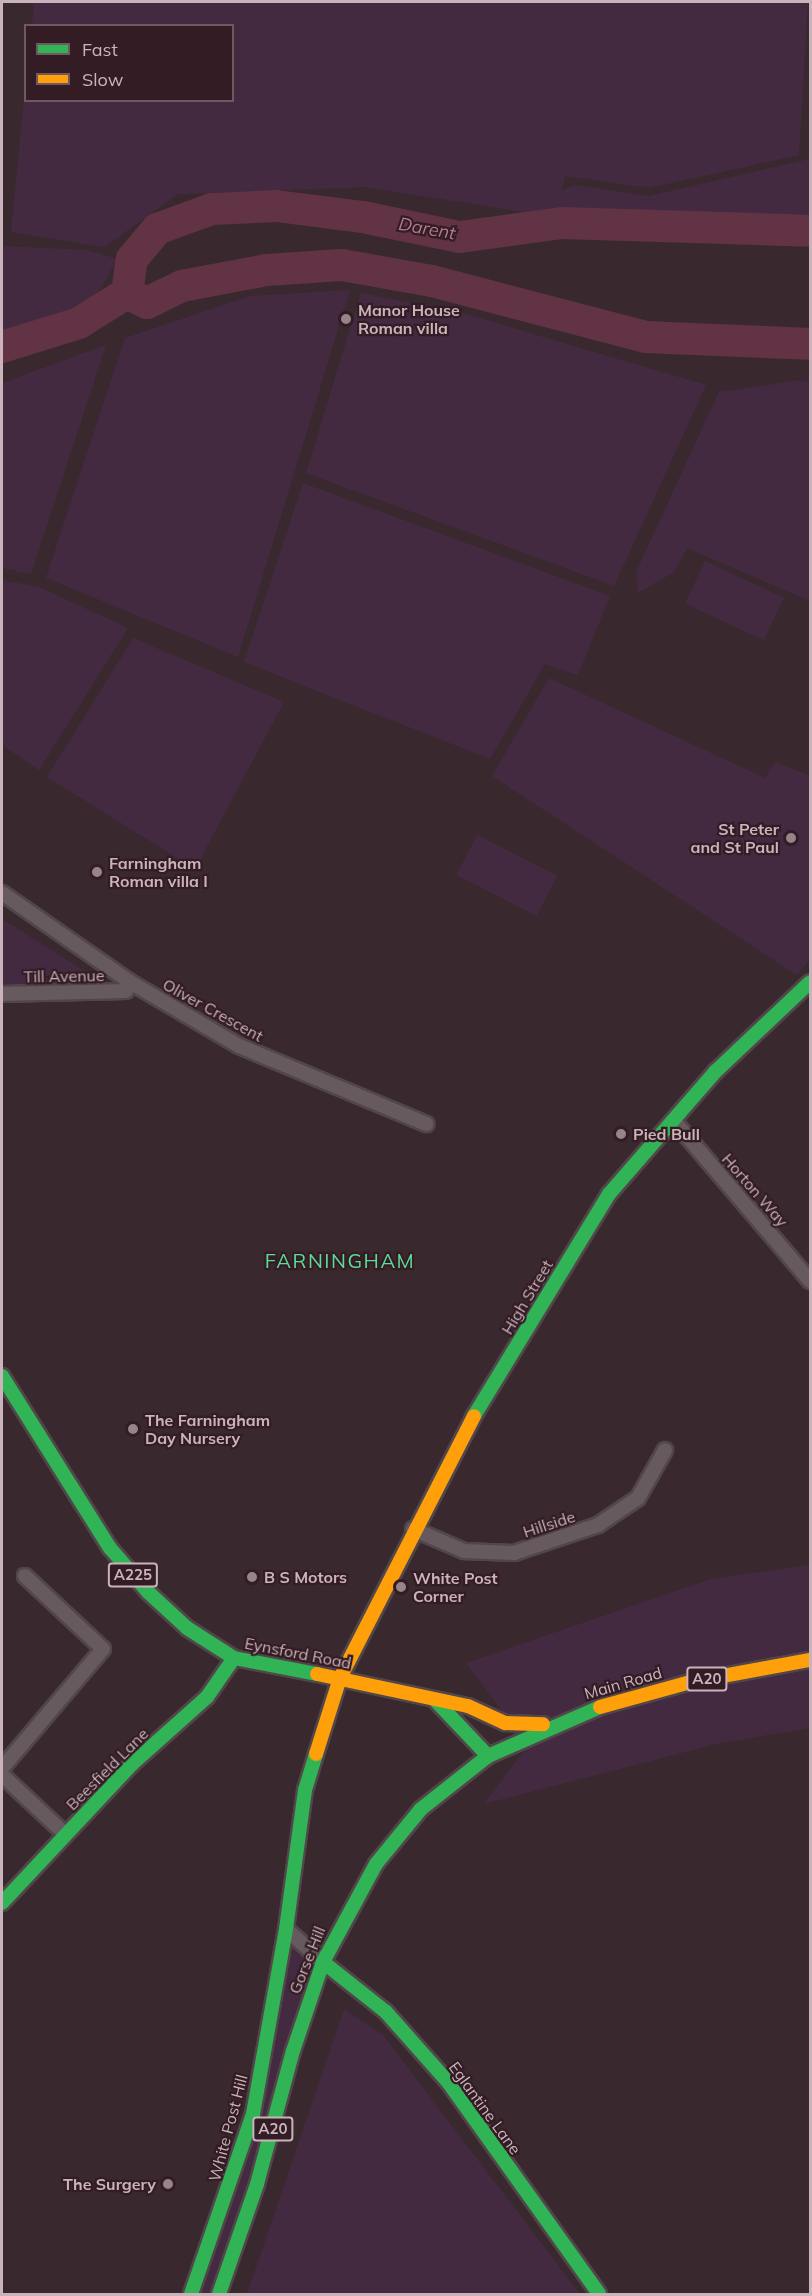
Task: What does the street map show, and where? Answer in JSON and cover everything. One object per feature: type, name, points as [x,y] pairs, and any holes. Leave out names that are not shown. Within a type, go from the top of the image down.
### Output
[{"type":"street","name":"Oliver Crescent","points":[[2,893],[130,982],[239,1046],[426,1124]]},
{"type":"street","name":"High Street","points":[[340,1678],[413,1529],[466,1430],[598,1211],[621,1178],[716,1071],[810,982]]},
{"type":"street","name":"Till Avenue","points":[[2,994],[126,991]]},
{"type":"street","name":"Horton Way","points":[[674,1121],[810,1281]]},
{"type":"street","name":"Eynsford Road","points":[[2,1376],[29,1413],[110,1548],[148,1592],[188,1628],[234,1658],[468,1706],[505,1723],[552,1724]]},
{"type":"street","name":"Hillside","points":[[413,1529],[464,1551],[514,1553],[598,1525],[638,1498],[665,1450]]},
{"type":"street","points":[[2,1768],[103,1649],[25,1576]]},
{"type":"street","name":"Beesfield Lane","points":[[2,1904],[132,1764],[207,1697],[234,1658]]},
{"type":"street","name":"Main Road","points":[[552,1724],[647,1692],[810,1660]]},
{"type":"street","name":"White Post Hill","points":[[191,2295],[253,2114],[286,1929],[305,1790],[340,1678]]},
{"type":"street","points":[[436,1701],[488,1756]]},
{"type":"street","name":"Gorse Hill","points":[[219,2295],[257,2184],[299,2031],[323,1962],[354,1898],[395,1838],[444,1788],[488,1756],[552,1724]]},
{"type":"street","points":[[2,1775],[65,1834]]},
{"type":"street","points":[[286,1929],[323,1962]]},
{"type":"street","name":"Eglantine Lane","points":[[323,1962],[386,2012],[447,2082],[599,2295]]},
{"type":"shaded area","points":[[34,2],[808,2],[799,155],[649,188],[565,176],[561,191],[574,185],[649,196],[810,159],[810,214],[654,218],[557,207],[554,217],[366,187],[178,194],[105,247],[11,232],[24,100],[24,102],[234,102],[234,24],[32,24]]},
{"type":"shaded area","points":[[2,246],[87,250],[118,259],[93,301],[2,334]]},
{"type":"shaded area","points":[[350,290],[238,657],[46,578],[125,338],[250,296]]},
{"type":"shaded area","points":[[361,293],[466,314],[706,385],[614,586],[306,473]]},
{"type":"shaded area","points":[[106,345],[31,574],[2,568],[2,383]]},
{"type":"shaded area","points":[[800,380],[810,382],[810,601],[687,548],[674,572],[638,593],[636,572],[719,392]]},
{"type":"shaded area","points":[[303,483],[610,596],[578,675],[545,664],[490,759],[244,662]]},
{"type":"shaded area","points":[[705,561],[784,598],[764,640],[685,604]]},
{"type":"shaded area","points":[[2,580],[39,587],[128,628],[39,770],[2,745]]},
{"type":"shaded area","points":[[133,638],[284,702],[195,869],[47,777]]},
{"type":"shaded area","points":[[549,678],[765,778],[775,762],[810,776],[810,959],[797,975],[492,776]]},
{"type":"shaded area","points":[[477,835],[557,876],[537,916],[457,875]]},
{"type":"shaded area","points":[[2,919],[113,989],[2,995]]},
{"type":"shaded area","points":[[810,1565],[810,1728],[720,1743],[484,1804],[528,1746],[466,1663],[711,1579]]},
{"type":"shaded area","points":[[286,1931],[323,1954],[213,2294],[195,2294],[235,2180]]},
{"type":"shaded area","points":[[344,2009],[383,2035],[580,2294],[247,2294]]},
{"type":"waterway","name":"Darent","points":[[2,347],[79,323],[127,293],[132,259],[157,229],[212,209],[276,206],[363,217],[460,237],[562,223],[810,231]]},
{"type":"waterway","name":"Darent","points":[[127,293],[147,303],[182,286],[267,270],[342,265],[432,281],[646,337],[810,344]]},
{"type":"traffic: fast","points":[[474,1416],[609,1194],[716,1071],[810,982]]},
{"type":"traffic: fast","points":[[2,1376],[110,1548],[148,1592],[187,1628],[234,1658],[317,1674]]},
{"type":"traffic: fast","points":[[2,1903],[132,1764],[207,1697],[234,1658]]},
{"type":"traffic: fast","points":[[436,1701],[488,1756]]},
{"type":"traffic: fast","points":[[219,2294],[257,2184],[293,2051],[323,1962],[376,1864],[421,1809],[488,1756],[600,1707]]},
{"type":"traffic: fast","points":[[191,2294],[253,2114],[286,1929],[305,1790],[316,1754]]},
{"type":"traffic: fast","points":[[323,1962],[386,2012],[448,2082],[599,2294]]},
{"type":"traffic: slow","points":[[316,1754],[340,1678],[474,1416]]},
{"type":"traffic: slow","points":[[600,1707],[690,1682],[810,1660]]},
{"type":"traffic: slow","points":[[317,1674],[468,1706],[505,1723],[543,1724]]},
{"type":"place","name":"Manor House Roman villa","points":[[346,319]]},
{"type":"place","name":"St Peter and St Paul","points":[[791,838]]},
{"type":"place","name":"Farningham Roman villa I","points":[[97,872]]},
{"type":"place","name":"Pied Bull","points":[[621,1134]]},
{"type":"place","name":"The Farningham Day Nursery","points":[[133,1429]]},
{"type":"place","name":"B S Motors","points":[[252,1577]]},
{"type":"place","name":"White Post Corner","points":[[401,1587]]},
{"type":"place","name":"The Surgery","points":[[168,2184]]},
{"type":"district","name":"FARNINGHAM","points":[[340,1260]]}]
